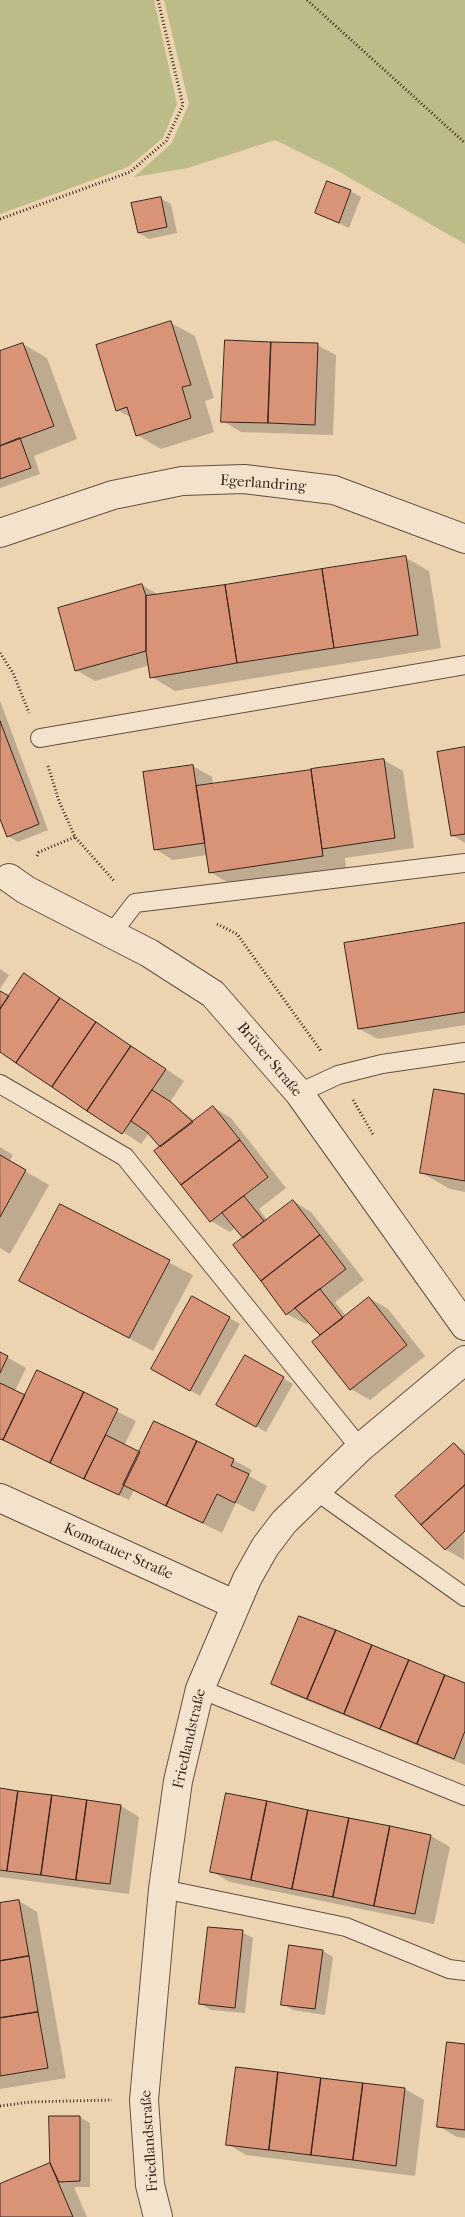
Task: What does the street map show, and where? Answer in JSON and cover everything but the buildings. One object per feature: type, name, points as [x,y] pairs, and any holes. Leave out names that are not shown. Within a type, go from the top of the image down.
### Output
[{"type":"street","name":"Egerlandring","points":[[0,533],[113,495],[182,481],[244,479],[334,490],[465,539]]},
{"type":"street","name":"Brüxer Straße","points":[[12,883],[149,953],[213,994],[299,1093],[465,1326]]},
{"type":"street","name":"Friedlandstraße","points":[[158,2217],[150,2185],[144,2100],[163,1889],[178,1780],[200,1689],[247,1579],[265,1547],[284,1522],[360,1448],[465,1360]]},
{"type":"street","name":"Komotauer Straße","points":[[0,1498],[236,1605]]},
{"type":"lane","points":[[40,738],[465,665]]},
{"type":"lane","points":[[112,933],[134,903],[465,864]]},
{"type":"lane","points":[[299,1093],[338,1074],[382,1064],[465,1052]]},
{"type":"lane","points":[[0,1084],[125,1157],[360,1448]]},
{"type":"lane","points":[[315,1490],[465,1597]]},
{"type":"lane","points":[[200,1689],[465,1796]]},
{"type":"lane","points":[[163,1889],[346,1927],[449,1969],[465,1971]]},
{"type":"path","points":[[0,219],[130,172],[166,140],[182,105],[158,0]]},
{"type":"path","points":[[307,0],[465,143]]},
{"type":"path","points":[[0,653],[13,673],[40,738],[59,801],[75,838],[134,903]]},
{"type":"path","points":[[12,883],[39,852],[75,838]]},
{"type":"path","points":[[0,2106],[30,2102],[144,2100]]},
{"type":"shaded area","points":[[0,0],[154,0],[177,104],[163,138],[128,167],[0,214]]},
{"type":"shaded area","points":[[164,0],[465,0],[465,244],[336,170],[275,140],[188,168],[134,177],[171,144],[189,104]]}]
